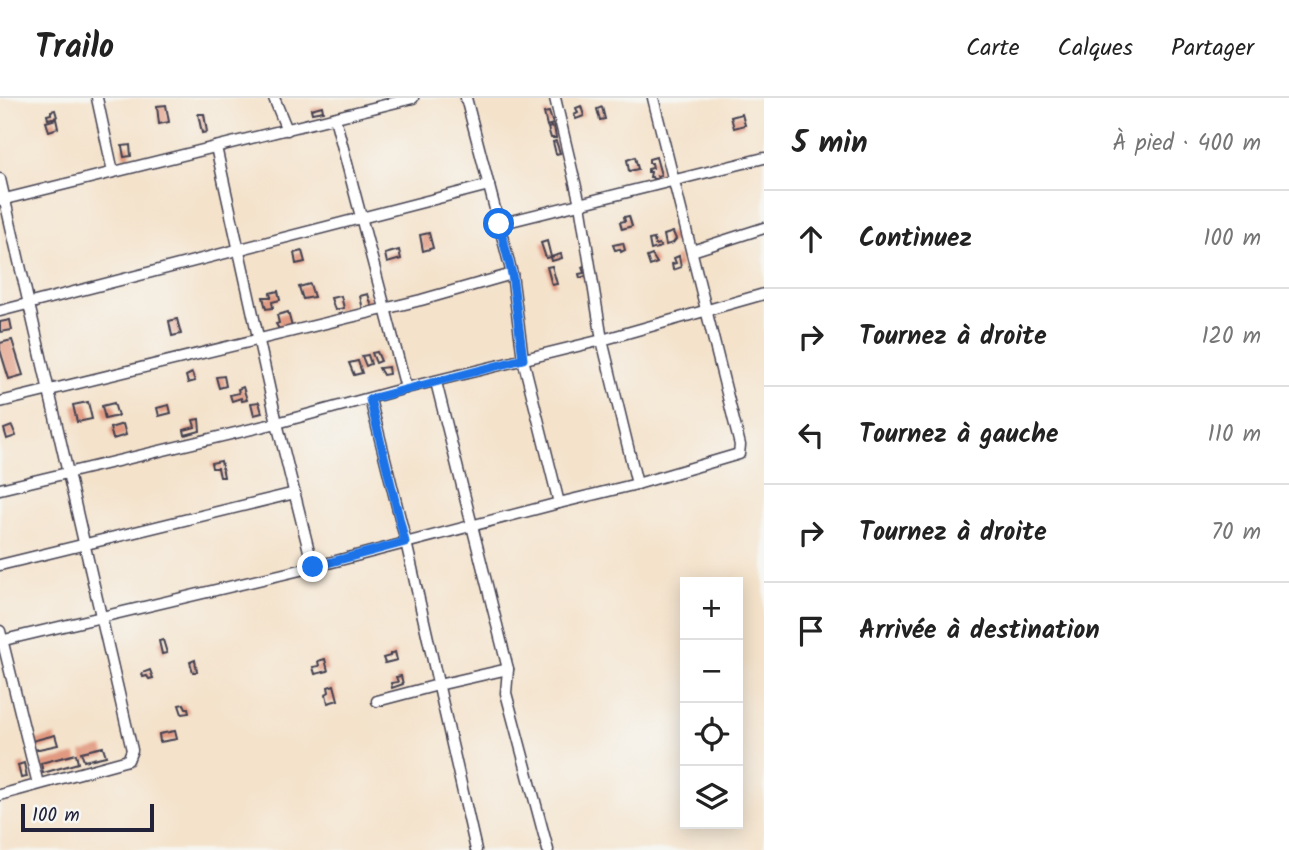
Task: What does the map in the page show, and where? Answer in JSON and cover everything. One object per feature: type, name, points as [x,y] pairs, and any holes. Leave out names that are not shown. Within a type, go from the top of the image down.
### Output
[{"type":"street","points":[[97,98],[113,172]]},
{"type":"street","points":[[274,98],[287,130]]},
{"type":"street","points":[[3,199],[335,118],[389,101],[413,98]]},
{"type":"street","points":[[466,98],[512,274],[523,359],[559,503]]},
{"type":"street","points":[[555,98],[580,204],[602,340],[637,484]]},
{"type":"street","points":[[38,785],[1,637],[100,617],[313,567],[637,484],[735,456],[740,450],[653,98]]},
{"type":"street","points":[[335,118],[406,388]]},
{"type":"street","points":[[216,147],[277,423],[313,567]]},
{"type":"street","points":[[499,224],[764,158]]},
{"type":"street","points":[[0,179],[132,750],[128,760],[0,795]]},
{"type":"street","points":[[0,311],[489,185]]},
{"type":"street","points":[[692,251],[764,228]]},
{"type":"street","points":[[0,402],[385,308],[512,274]]},
{"type":"street","points":[[0,489],[277,423],[708,312],[764,294]]},
{"type":"street","points":[[436,382],[508,670],[506,693],[548,850]]},
{"type":"street","points":[[370,399],[476,850]]},
{"type":"street","points":[[0,565],[295,493]]},
{"type":"street","points":[[377,701],[508,670]]},
{"type":"building","points":[[166,105],[169,122],[159,124],[157,106]]},
{"type":"building","points":[[322,106],[323,111],[312,113],[311,109]]},
{"type":"building","points":[[581,106],[584,116],[576,119],[576,108]]},
{"type":"building","points":[[602,107],[605,119],[600,120],[597,109]]},
{"type":"building","points":[[55,110],[57,117],[48,119],[47,115]]},
{"type":"building","points":[[549,112],[553,124],[547,126],[544,113]]},
{"type":"building","points":[[198,114],[204,114],[207,132],[202,133]]},
{"type":"building","points":[[742,114],[745,125],[734,128],[731,117]]},
{"type":"building","points":[[56,119],[58,128],[49,131],[46,122]]},
{"type":"building","points":[[554,126],[556,138],[551,138],[548,128]]},
{"type":"building","points":[[556,141],[560,153],[556,154],[553,142]]},
{"type":"building","points":[[130,145],[131,156],[124,157],[122,146]]},
{"type":"building","points":[[635,157],[638,169],[629,171],[627,160]]},
{"type":"building","points":[[656,157],[661,175],[657,176],[658,179],[653,179],[650,177],[651,172],[648,172],[648,169],[653,168],[649,159]]},
{"type":"building","points":[[629,216],[632,226],[622,229],[620,222]]},
{"type":"building","points":[[673,232],[676,239],[666,245],[664,235]]},
{"type":"building","points":[[429,233],[433,248],[423,251],[420,235]]},
{"type":"building","points":[[654,239],[655,245],[659,244],[661,247],[651,250],[649,240]]},
{"type":"building","points":[[547,241],[551,257],[546,258],[541,243]]},
{"type":"building","points":[[623,243],[625,250],[615,250],[613,245]]},
{"type":"building","points":[[399,250],[401,259],[387,263],[385,254]]},
{"type":"building","points":[[302,251],[305,262],[296,264],[294,253]]},
{"type":"building","points":[[561,254],[562,258],[552,261],[551,257]]},
{"type":"building","points":[[652,255],[657,263],[650,266],[647,257]]},
{"type":"building","points":[[679,256],[681,267],[673,270],[672,264],[676,263],[674,258]]},
{"type":"building","points":[[586,265],[589,275],[580,278],[579,274],[584,273],[582,267]]},
{"type":"building","points":[[552,266],[557,284],[552,285],[547,267]]},
{"type":"building","points":[[310,284],[314,297],[303,299],[299,287]]},
{"type":"building","points":[[278,291],[280,300],[272,302],[273,308],[266,309],[263,297],[271,297],[270,293]]},
{"type":"building","points":[[368,294],[372,307],[363,310],[360,296]]},
{"type":"building","points":[[341,296],[344,308],[335,310],[331,298]]},
{"type":"building","points":[[288,312],[292,327],[279,329],[276,324],[279,323],[277,315]]},
{"type":"building","points":[[177,319],[181,334],[172,336],[169,321]]},
{"type":"building","points":[[10,320],[12,330],[0,332],[0,322]]},
{"type":"building","points":[[12,340],[23,375],[9,379],[0,343]]},
{"type":"building","points":[[377,352],[381,361],[376,363],[372,353]]},
{"type":"building","points":[[368,355],[371,364],[366,366],[362,356]]},
{"type":"building","points":[[358,361],[362,373],[354,375],[349,363]]},
{"type":"building","points":[[388,367],[389,374],[383,375],[379,368]]},
{"type":"building","points":[[192,373],[195,381],[188,383],[186,376]]},
{"type":"building","points":[[224,376],[226,386],[219,388],[216,377]]},
{"type":"building","points":[[243,387],[247,400],[242,401],[241,398],[232,401],[230,395],[239,393],[238,389]]},
{"type":"building","points":[[88,402],[92,419],[77,422],[73,405]]},
{"type":"building","points":[[259,402],[262,413],[254,415],[251,403]]},
{"type":"building","points":[[114,403],[118,416],[105,419],[102,406]]},
{"type":"building","points":[[169,405],[171,413],[159,416],[157,408]]},
{"type":"building","points":[[199,419],[200,431],[185,435],[184,430],[195,427],[193,420]]},
{"type":"building","points":[[123,424],[126,435],[113,439],[110,428]]},
{"type":"building","points":[[12,426],[16,436],[7,439],[4,429]]},
{"type":"building","points":[[221,461],[224,477],[220,477],[218,468],[212,468],[211,463]]},
{"type":"building","points":[[163,640],[167,653],[162,654],[159,641]]},
{"type":"building","points":[[395,652],[397,660],[385,663],[383,658]]},
{"type":"building","points":[[325,659],[328,671],[315,674],[313,667],[319,666],[318,661]]},
{"type":"building","points":[[195,660],[197,672],[193,672],[190,662]]},
{"type":"building","points":[[150,670],[153,678],[143,677],[142,673]]},
{"type":"building","points":[[401,676],[403,684],[392,688],[391,683],[398,682],[396,677]]},
{"type":"building","points":[[334,685],[338,700],[328,703],[328,687]]},
{"type":"building","points":[[184,704],[189,713],[182,714],[179,705]]},
{"type":"building","points":[[175,731],[177,739],[160,742],[159,734]]},
{"type":"building","points":[[55,735],[58,745],[34,750],[32,741]]},
{"type":"building","points":[[103,747],[106,756],[84,761],[81,752]]},
{"type":"building","points":[[76,754],[78,763],[43,773],[41,763]]},
{"type":"building","points":[[24,763],[27,777],[21,778],[18,765]]},
{"type":"route","points":[[313,567],[405,542],[370,399],[523,359],[512,274],[499,224]]}]
